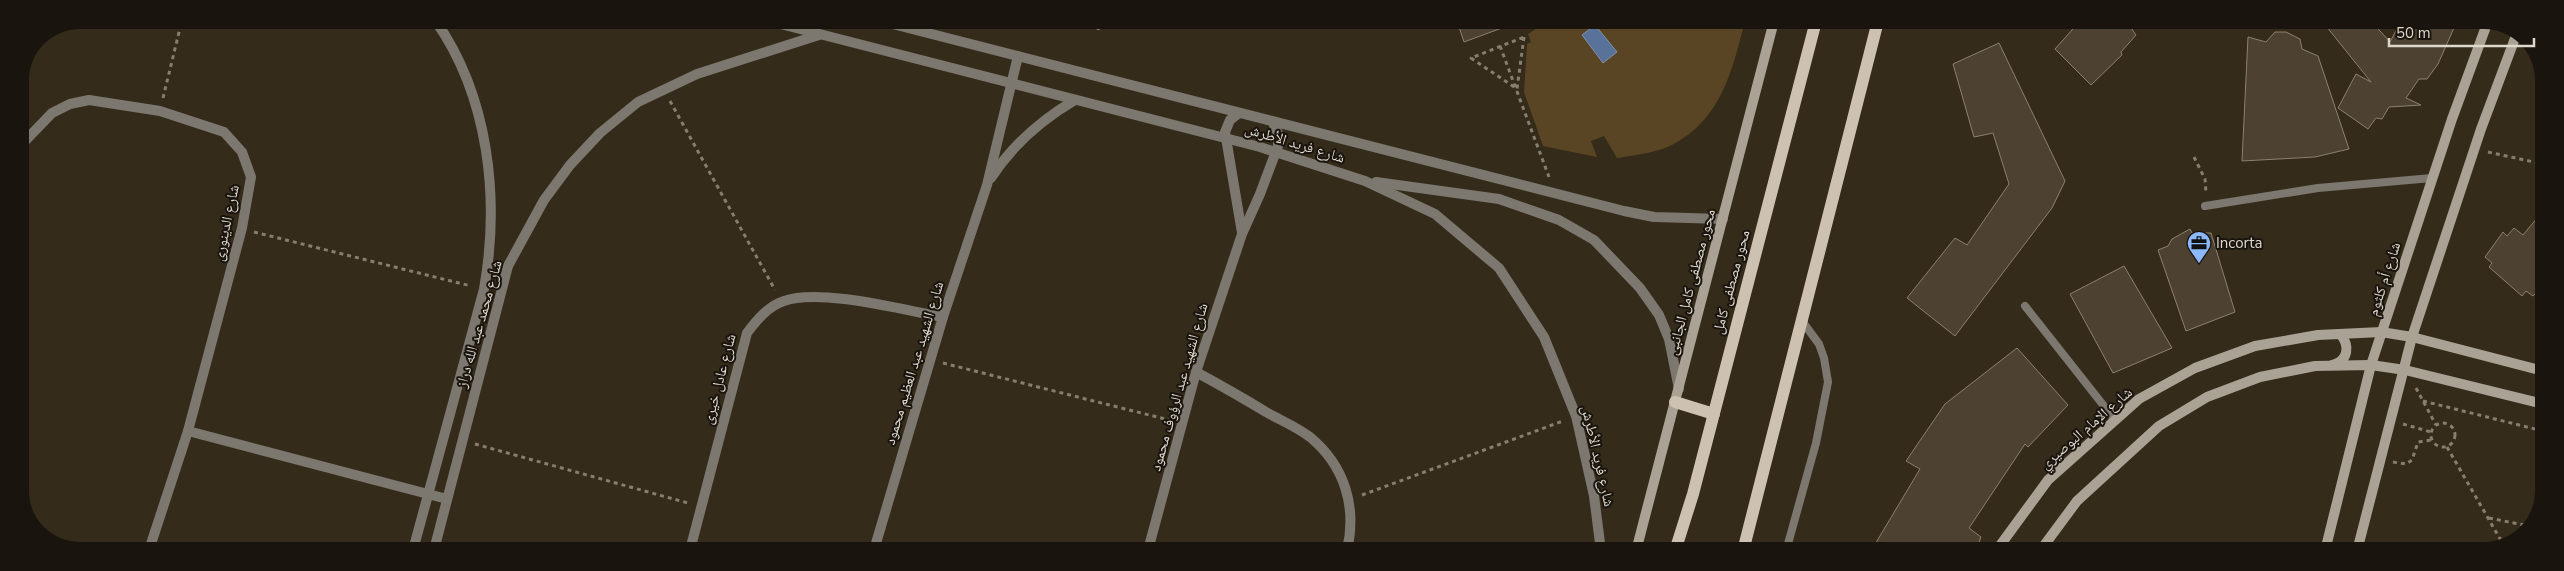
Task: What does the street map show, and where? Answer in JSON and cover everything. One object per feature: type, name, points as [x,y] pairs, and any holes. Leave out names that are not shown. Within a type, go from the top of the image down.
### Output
[{"type":"main road","name":"محور مصطفى كامل","points":[[1678,542],[1714,414],[1814,29]]},
{"type":"main road","points":[[1744,542],[1876,29]]},
{"type":"main road","points":[[1677,396],[1714,414]]},
{"type":"street","name":"شارع محمد عبد الله دراز","points":[[415,542],[484,289],[489,260],[486,144],[474,97],[452,44],[441,29]]},
{"type":"street","name":"شارع فريد الأطرش","points":[[800,29],[1275,151],[1365,180],[1435,214],[1499,268],[1544,337],[1576,416],[1594,496],[1601,542]]},
{"type":"street","name":"شارع فريد الأطرش","points":[[912,29],[1556,194],[1654,217],[1723,219]]},
{"type":"street","name":"محور مصطفى كامل الجانبى","points":[[1638,542],[1772,29]]},
{"type":"street","name":"شارع أم كلثوم","points":[[2327,542],[2382,332],[2432,178],[2485,29]]},
{"type":"street","name":"شارع محمد عبد الله دراز","points":[[436,542],[508,266],[544,200],[570,165],[600,133],[638,102],[697,74],[820,34]]},
{"type":"street","points":[[2359,542],[2412,337],[2474,149],[2515,39]]},
{"type":"street","name":"شارع الشهيد عبد العظيم محمود","points":[[876,542],[943,317],[987,185],[1018,56]]},
{"type":"street","name":"شارع الدينورى","points":[[29,136],[52,113],[70,104],[89,100],[160,111],[224,132],[242,152],[251,177],[242,228],[188,431],[152,542]]},
{"type":"street","name":"شارع الشهيد عبد العظيم محمود","points":[[987,185],[1016,145],[1054,113],[1075,100]]},
{"type":"street","points":[[1226,138],[1230,120],[1239,113]]},
{"type":"street","name":"شارع الشهيد عبد الرؤوف محمود","points":[[1150,542],[1196,372],[1242,234],[1260,194],[1275,151],[1278,139],[1272,122]]},
{"type":"street","name":"شارع الشهيد عبد الرؤوف محمود","points":[[1226,138],[1242,234]]},
{"type":"street","points":[[1365,180],[1499,199],[1559,220],[1594,240],[1640,288],[1659,315],[1670,339],[1677,396]]},
{"type":"street","points":[[484,289],[500,293]]},
{"type":"street","name":"شارع عادل خيرى","points":[[692,542],[747,333],[760,317],[782,301],[798,297],[820,296],[943,317]]},
{"type":"street","name":"شارع الإمام البوصيري","points":[[2003,542],[2048,480],[2139,400],[2195,368],[2255,346],[2318,335],[2382,332],[2412,337],[2535,369]]},
{"type":"street","points":[[2047,542],[2077,501],[2159,426],[2207,397],[2260,377],[2337,364],[2346,355],[2347,343],[2340,334]]},
{"type":"street","points":[[2332,365],[2372,365],[2405,370],[2535,402]]},
{"type":"street","points":[[1196,372],[1309,436],[1327,454],[1341,475],[1350,499],[1352,529],[1349,542]]},
{"type":"street","points":[[188,431],[447,499]]},
{"type":"lane","points":[[2205,206],[2318,188],[2432,178]]},
{"type":"lane","points":[[2025,306],[2115,420]]},
{"type":"lane","points":[[1789,542],[1814,452],[1828,382],[1826,365],[1819,344],[1802,321]]},
{"type":"path","points":[[160,111],[180,29]]},
{"type":"path","points":[[1524,37],[1517,89],[1472,58],[1524,37]]},
{"type":"path","points":[[1500,46],[1556,194]]},
{"type":"path","points":[[664,89],[782,301]]},
{"type":"path","points":[[2474,149],[2535,162]]},
{"type":"path","points":[[2194,157],[2205,179],[2205,206]]},
{"type":"path","points":[[242,228],[484,289]]},
{"type":"path","points":[[930,360],[1182,424]]},
{"type":"path","points":[[2405,370],[2436,425]]},
{"type":"path","points":[[2423,401],[2535,429]]},
{"type":"path","points":[[1350,499],[1576,416]]},
{"type":"path","points":[[2390,420],[2431,432]]},
{"type":"path","points":[[2446,424],[2454,431],[2453,442],[2447,447],[2439,447],[2431,440],[2431,432],[2436,425],[2446,424]]},
{"type":"path","points":[[2380,460],[2406,464],[2412,460],[2418,442],[2431,440]]},
{"type":"path","points":[[463,441],[700,506]]},
{"type":"path","points":[[2447,447],[2501,540]]},
{"type":"path","points":[[2488,518],[2523,525]]},
{"type":"shaded area","points":[[1536,29],[1743,29],[1722,92],[1703,122],[1689,134],[1666,148],[1617,158],[1604,136],[1591,141],[1597,157],[1543,146],[1524,92],[1527,44],[1531,42],[1528,34]]},
{"type":"water","points":[[1590,29],[1598,29],[1617,52],[1603,63],[1582,35]]},
{"type":"building","points":[[1460,29],[1499,29],[1464,42]]},
{"type":"building","points":[[2073,29],[2132,29],[2136,35],[2121,52],[2122,55],[2091,85],[2055,49]]},
{"type":"building","points":[[2328,29],[2378,29],[2390,42],[2397,29],[2453,29],[2438,64],[2427,79],[2419,79],[2406,98],[2421,105],[2389,107],[2382,119],[2376,118],[2368,129],[2338,108],[2356,74],[2371,82]]},
{"type":"building","points":[[2275,32],[2286,32],[2300,39],[2302,49],[2318,56],[2349,149],[2315,157],[2242,161],[2248,37],[2266,42]]},
{"type":"building","points":[[1999,43],[2065,181],[2052,208],[1955,336],[1907,298],[1955,238],[1967,245],[2009,184],[1993,133],[1974,137],[1953,64]]},
{"type":"building","points":[[2535,221],[2535,294],[2533,296],[2526,291],[2522,296],[2489,267],[2492,263],[2485,257],[2503,232],[2507,236],[2514,228],[2523,235]]},
{"type":"building","points":[[2190,229],[2192,233],[2211,233],[2235,312],[2186,331],[2158,250],[2168,246],[2172,239]]},
{"type":"building","points":[[2124,266],[2172,348],[2113,373],[2070,294]]},
{"type":"building","points":[[2017,348],[2068,405],[2028,447],[2025,444],[1969,528],[1981,537],[1979,542],[1876,542],[1920,469],[1906,461],[1945,404]]},
{"type":"place","name":"Incorta","points":[[2199,264]]}]
